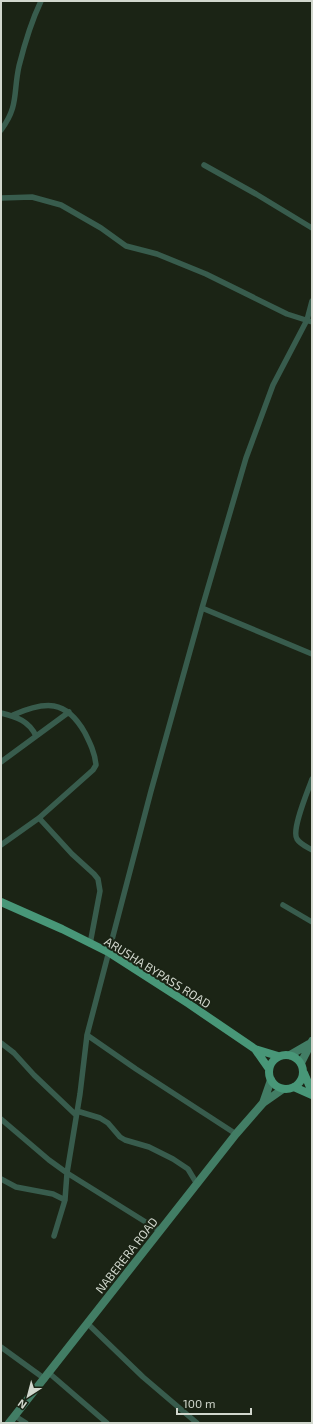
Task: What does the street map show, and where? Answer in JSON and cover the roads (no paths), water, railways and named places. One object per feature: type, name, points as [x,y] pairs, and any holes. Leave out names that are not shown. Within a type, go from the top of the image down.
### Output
[{"type":"main road","name":"ARUSHA BYPASS ROAD","points":[[1,902],[62,929],[108,952],[189,1004],[255,1049],[278,1056],[284,1054],[290,1055]]},
{"type":"main road","name":"ARUSHA BYPASS ROAD","points":[[255,1049],[269,1070],[271,1080]]},
{"type":"main road","points":[[290,1055],[298,1059],[301,1063],[312,1094]]},
{"type":"main road","points":[[269,1070],[270,1064],[278,1056]]},
{"type":"main road","points":[[294,1087],[302,1079],[304,1073]]},
{"type":"main road","points":[[271,1080],[278,1087],[283,1089],[294,1087],[312,1094]]},
{"type":"street","points":[[1,130],[10,118],[14,106],[16,82],[20,64],[41,1]]},
{"type":"street","points":[[204,165],[312,228]]},
{"type":"street","points":[[1,198],[32,197],[61,206],[84,218],[126,246],[157,254],[206,274],[287,314],[310,321]]},
{"type":"street","points":[[54,1236],[65,1200],[67,1173],[87,1035],[151,791],[246,458],[267,399],[280,369],[310,321],[312,301]]},
{"type":"street","points":[[202,608],[312,654]]},
{"type":"street","points":[[1,845],[39,818],[93,770],[96,765],[93,750],[87,737],[77,720],[69,712],[54,706],[41,705],[27,709],[13,716]]},
{"type":"street","points":[[1,762],[69,712]]},
{"type":"street","points":[[1,713],[13,716],[27,723],[32,728],[36,736]]},
{"type":"street","points":[[312,779],[296,827],[295,836],[298,841],[312,850]]},
{"type":"street","points":[[39,818],[69,851],[98,879],[100,891],[90,944]]},
{"type":"street","points":[[283,905],[312,922]]},
{"type":"street","points":[[87,1035],[136,1069],[236,1134]]},
{"type":"street","points":[[290,1055],[311,1042]]},
{"type":"street","points":[[301,1063],[311,1042]]},
{"type":"street","points":[[1,1043],[14,1053],[76,1113],[100,1118],[108,1123],[120,1137],[125,1140],[149,1147],[162,1155],[173,1159],[188,1169],[197,1184]]},
{"type":"street","name":"NABERERA ROAD","points":[[263,1103],[271,1080]]},
{"type":"street","name":"NABERERA ROAD","points":[[9,1423],[236,1134],[263,1103],[283,1089]]},
{"type":"street","points":[[1,1119],[49,1160],[67,1173],[160,1231]]},
{"type":"street","points":[[1,1179],[16,1187],[47,1192],[65,1200]]},
{"type":"street","points":[[88,1324],[143,1377],[197,1423]]},
{"type":"street","points":[[1,1347],[47,1376],[107,1423]]},
{"type":"street","points":[[15,1416],[26,1423]]}]
